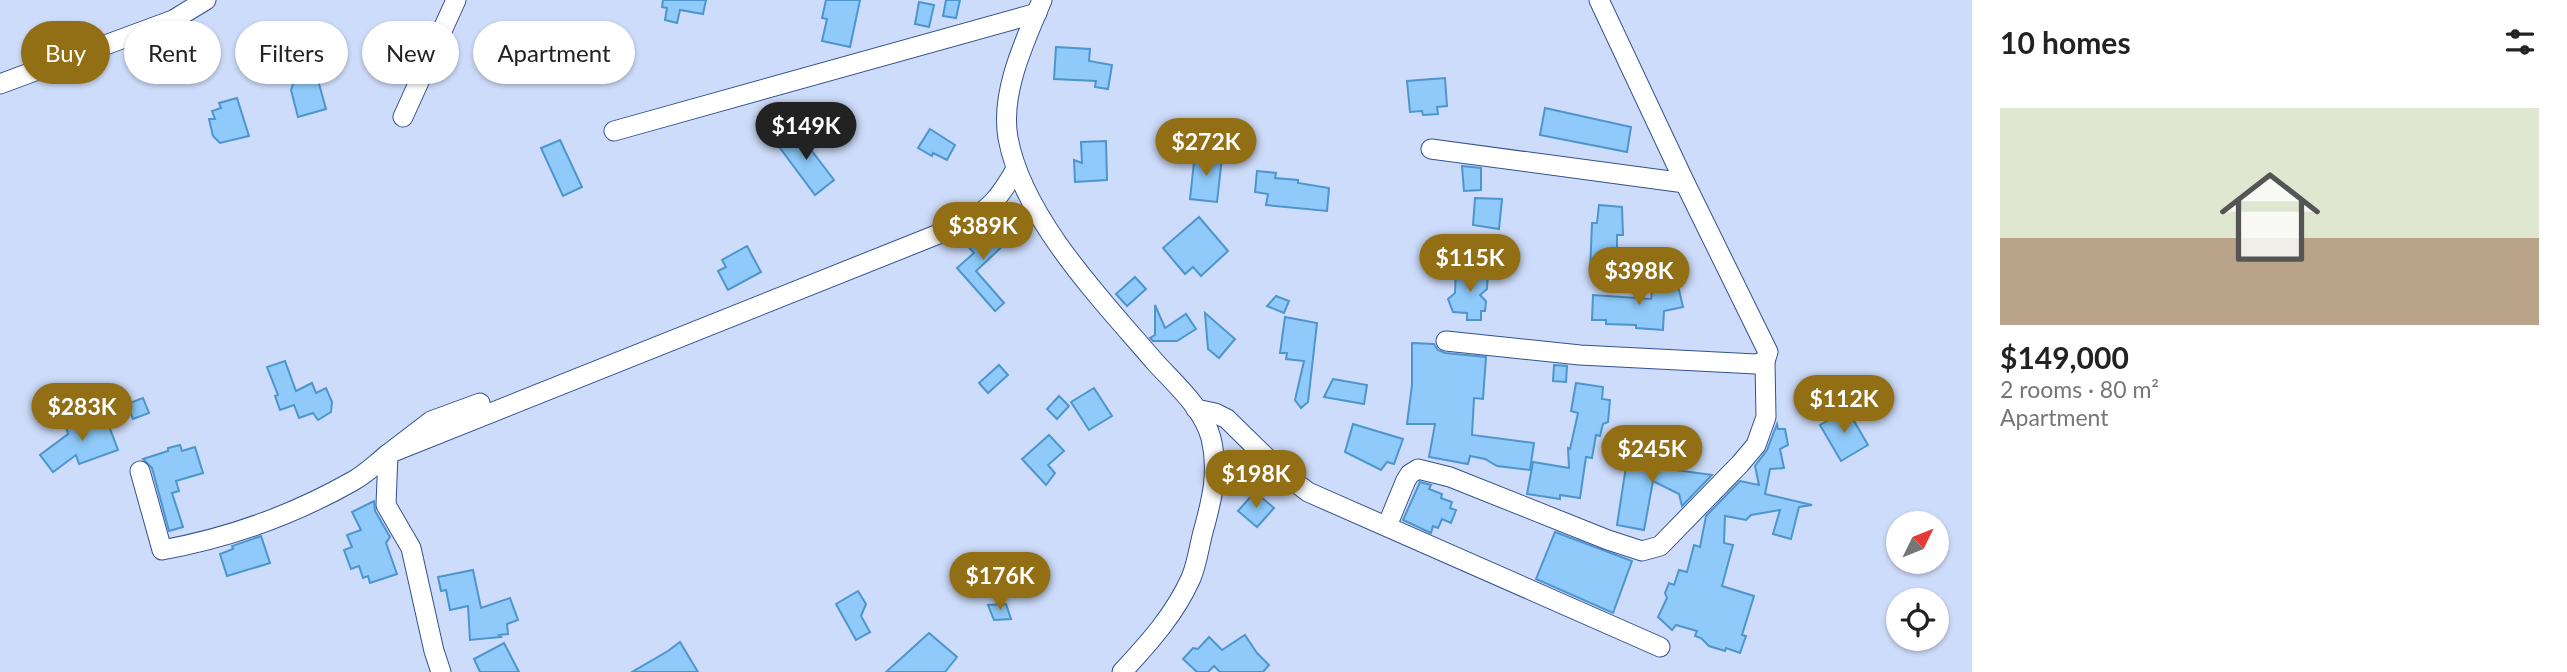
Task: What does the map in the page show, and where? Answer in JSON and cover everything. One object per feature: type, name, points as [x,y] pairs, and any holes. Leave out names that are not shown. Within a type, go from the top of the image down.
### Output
[{"type":"street","points":[[0,84],[173,20],[206,0]]},
{"type":"street","points":[[403,117],[456,0]]},
{"type":"street","points":[[1387,526],[1406,480],[1418,469],[1450,477],[1642,551],[1660,546],[1756,445],[1766,417],[1765,360],[1768,352],[1599,0]]},
{"type":"street","points":[[614,131],[1040,6]]},
{"type":"street","points":[[1040,6],[1018,62],[1010,92],[1008,137],[1016,169],[1043,224],[1125,327],[1196,409],[1210,435],[1216,462],[1213,496],[1192,576],[1178,604],[1149,643],[1122,672]]},
{"type":"street","points":[[1431,149],[1685,183]]},
{"type":"street","points":[[388,454],[961,225],[998,200],[1016,169]]},
{"type":"street","points":[[1446,341],[1580,355],[1756,364],[1765,360]]},
{"type":"street","points":[[140,471],[162,550],[242,530],[295,509],[355,480],[432,421],[497,397]]},
{"type":"street","points":[[1196,409],[1227,419],[1291,481],[1308,492],[1660,647]]},
{"type":"street","points":[[388,454],[387,505],[411,548],[434,651],[442,672]]},
{"type":"building","points":[[663,0],[706,0],[703,14],[680,10],[677,23],[665,20],[667,8],[662,7]]},
{"type":"building","points":[[826,0],[860,0],[850,47],[822,41],[827,19],[822,18]]},
{"type":"building","points":[[946,0],[960,0],[956,18],[943,16]]},
{"type":"building","points":[[919,2],[934,5],[929,27],[915,24]]},
{"type":"building","points":[[1056,47],[1090,49],[1089,61],[1112,65],[1108,89],[1095,87],[1096,81],[1054,79]]},
{"type":"building","points":[[1445,78],[1447,106],[1437,107],[1438,114],[1410,112],[1407,81]]},
{"type":"building","points":[[293,84],[319,84],[326,109],[298,117],[291,90]]},
{"type":"building","points":[[237,98],[249,136],[220,143],[213,136],[209,119],[215,119],[212,111],[221,108],[219,103]]},
{"type":"building","points":[[1545,108],[1631,127],[1627,152],[1540,135]]},
{"type":"building","points":[[930,129],[955,145],[947,160],[918,148]]},
{"type":"building","points":[[796,130],[834,180],[815,195],[777,144]]},
{"type":"building","points":[[560,140],[582,187],[563,196],[541,148]]},
{"type":"building","points":[[1106,141],[1107,180],[1075,182],[1074,160],[1082,163],[1081,142]]},
{"type":"building","points":[[1195,153],[1222,157],[1217,202],[1190,199]]},
{"type":"building","points":[[1462,166],[1481,168],[1481,190],[1464,191]]},
{"type":"building","points":[[1257,171],[1276,173],[1275,178],[1298,180],[1298,183],[1329,188],[1327,211],[1266,205],[1268,194],[1255,192]]},
{"type":"building","points":[[1475,198],[1502,199],[1499,229],[1473,225]]},
{"type":"building","points":[[1599,205],[1622,207],[1623,235],[1617,235],[1617,262],[1660,263],[1661,269],[1593,281],[1593,272],[1590,272],[1592,223],[1597,223]]},
{"type":"building","points":[[1199,217],[1228,251],[1201,276],[1193,267],[1185,274],[1163,248]]},
{"type":"building","points":[[985,225],[994,234],[999,231],[1008,241],[976,271],[1004,303],[995,311],[957,268],[974,253],[964,242]]},
{"type":"building","points":[[747,246],[761,272],[728,290],[718,271],[726,267],[722,260]]},
{"type":"building","points":[[1456,270],[1488,272],[1487,289],[1480,295],[1486,301],[1485,311],[1481,311],[1481,320],[1467,320],[1467,313],[1453,312],[1448,299],[1455,293]]},
{"type":"building","points":[[1135,277],[1146,289],[1127,306],[1116,294]]},
{"type":"building","points":[[1676,277],[1683,307],[1664,311],[1663,330],[1592,320],[1593,295],[1651,299],[1653,282]]},
{"type":"building","points":[[1276,296],[1289,301],[1284,313],[1267,306]]},
{"type":"building","points":[[1155,305],[1165,328],[1186,314],[1196,329],[1177,341],[1153,341],[1150,338],[1155,335]]},
{"type":"building","points":[[1205,313],[1235,339],[1219,358],[1208,349]]},
{"type":"building","points":[[1285,317],[1317,323],[1308,402],[1301,408],[1295,400],[1304,361],[1286,359],[1287,353],[1280,353]]},
{"type":"building","points":[[1412,343],[1434,344],[1438,350],[1445,353],[1486,357],[1483,399],[1474,398],[1472,435],[1534,443],[1530,470],[1497,466],[1485,459],[1470,456],[1468,464],[1429,457],[1435,424],[1407,424],[1412,385]]},
{"type":"building","points":[[285,361],[296,391],[312,383],[316,393],[326,388],[332,402],[331,412],[318,420],[313,413],[299,418],[294,405],[280,410],[275,396],[278,395],[267,367]]},
{"type":"building","points":[[999,365],[1008,375],[988,393],[979,383]]},
{"type":"building","points":[[1554,365],[1567,366],[1566,382],[1553,381]]},
{"type":"building","points":[[1333,379],[1367,385],[1364,404],[1324,397]]},
{"type":"building","points":[[1576,383],[1603,387],[1602,399],[1610,400],[1608,422],[1603,424],[1600,436],[1596,435],[1592,458],[1586,457],[1580,498],[1560,495],[1560,499],[1527,494],[1533,462],[1569,468],[1568,448],[1570,449],[1578,413],[1571,411]]},
{"type":"building","points":[[1094,388],[1112,416],[1089,430],[1071,402]]},
{"type":"building","points":[[1059,396],[1069,406],[1057,419],[1047,409]]},
{"type":"building","points":[[143,398],[149,413],[133,419],[127,404]]},
{"type":"building","points":[[1847,409],[1868,445],[1841,461],[1820,425]]},
{"type":"building","points":[[104,413],[118,450],[79,464],[76,455],[53,472],[40,455],[68,434],[66,427]]},
{"type":"building","points":[[1353,424],[1403,439],[1394,464],[1387,462],[1381,470],[1345,452]]},
{"type":"building","points":[[1777,424],[1778,429],[1785,429],[1788,445],[1780,449],[1784,468],[1770,469],[1765,494],[1812,505],[1799,507],[1791,539],[1773,534],[1780,510],[1751,515],[1746,520],[1725,516],[1724,543],[1733,545],[1722,586],[1754,596],[1742,635],[1746,636],[1740,653],[1726,648],[1725,651],[1709,646],[1695,636],[1697,631],[1676,625],[1672,630],[1658,617],[1667,598],[1665,593],[1669,583],[1674,585],[1679,570],[1687,572],[1694,545],[1700,547],[1706,516],[1740,481],[1759,485],[1755,466],[1767,450]]},
{"type":"building","points":[[1049,435],[1064,451],[1048,465],[1055,473],[1046,485],[1022,459]]},
{"type":"building","points":[[180,445],[182,451],[195,447],[203,473],[176,481],[179,491],[172,493],[183,527],[169,531],[152,468],[143,459]]},
{"type":"building","points":[[1644,446],[1663,448],[1661,468],[1712,475],[1682,506],[1679,494],[1653,481],[1644,530],[1617,525],[1627,460],[1632,449],[1644,450]]},
{"type":"building","points":[[1420,482],[1431,485],[1429,489],[1442,494],[1441,498],[1452,502],[1450,508],[1456,510],[1451,523],[1442,519],[1438,528],[1433,526],[1431,533],[1403,520]]},
{"type":"building","points":[[1255,492],[1274,508],[1257,527],[1238,511]]},
{"type":"building","points":[[374,501],[375,511],[390,537],[386,543],[397,574],[370,583],[368,576],[363,578],[359,566],[351,569],[344,550],[352,547],[347,535],[361,530],[352,512]]},
{"type":"building","points":[[1555,532],[1632,561],[1613,613],[1536,579]]},
{"type":"building","points":[[261,536],[270,563],[227,576],[220,554],[233,549],[232,546]]},
{"type":"building","points":[[473,570],[481,608],[510,598],[518,620],[507,624],[508,634],[470,640],[468,606],[450,610],[446,590],[441,591],[438,577]]},
{"type":"building","points":[[858,591],[866,604],[861,616],[870,632],[856,640],[836,604]]},
{"type":"building","points":[[1006,604],[1011,619],[994,620],[988,605]]},
{"type":"building","points":[[929,633],[957,657],[945,672],[886,672]]},
{"type":"building","points":[[1245,635],[1269,665],[1263,672],[1220,672],[1214,666],[1208,672],[1197,672],[1183,659],[1209,637],[1222,650]]},
{"type":"building","points":[[680,642],[698,672],[632,672],[668,651]]},
{"type":"building","points":[[504,643],[519,672],[480,672],[474,659]]}]
